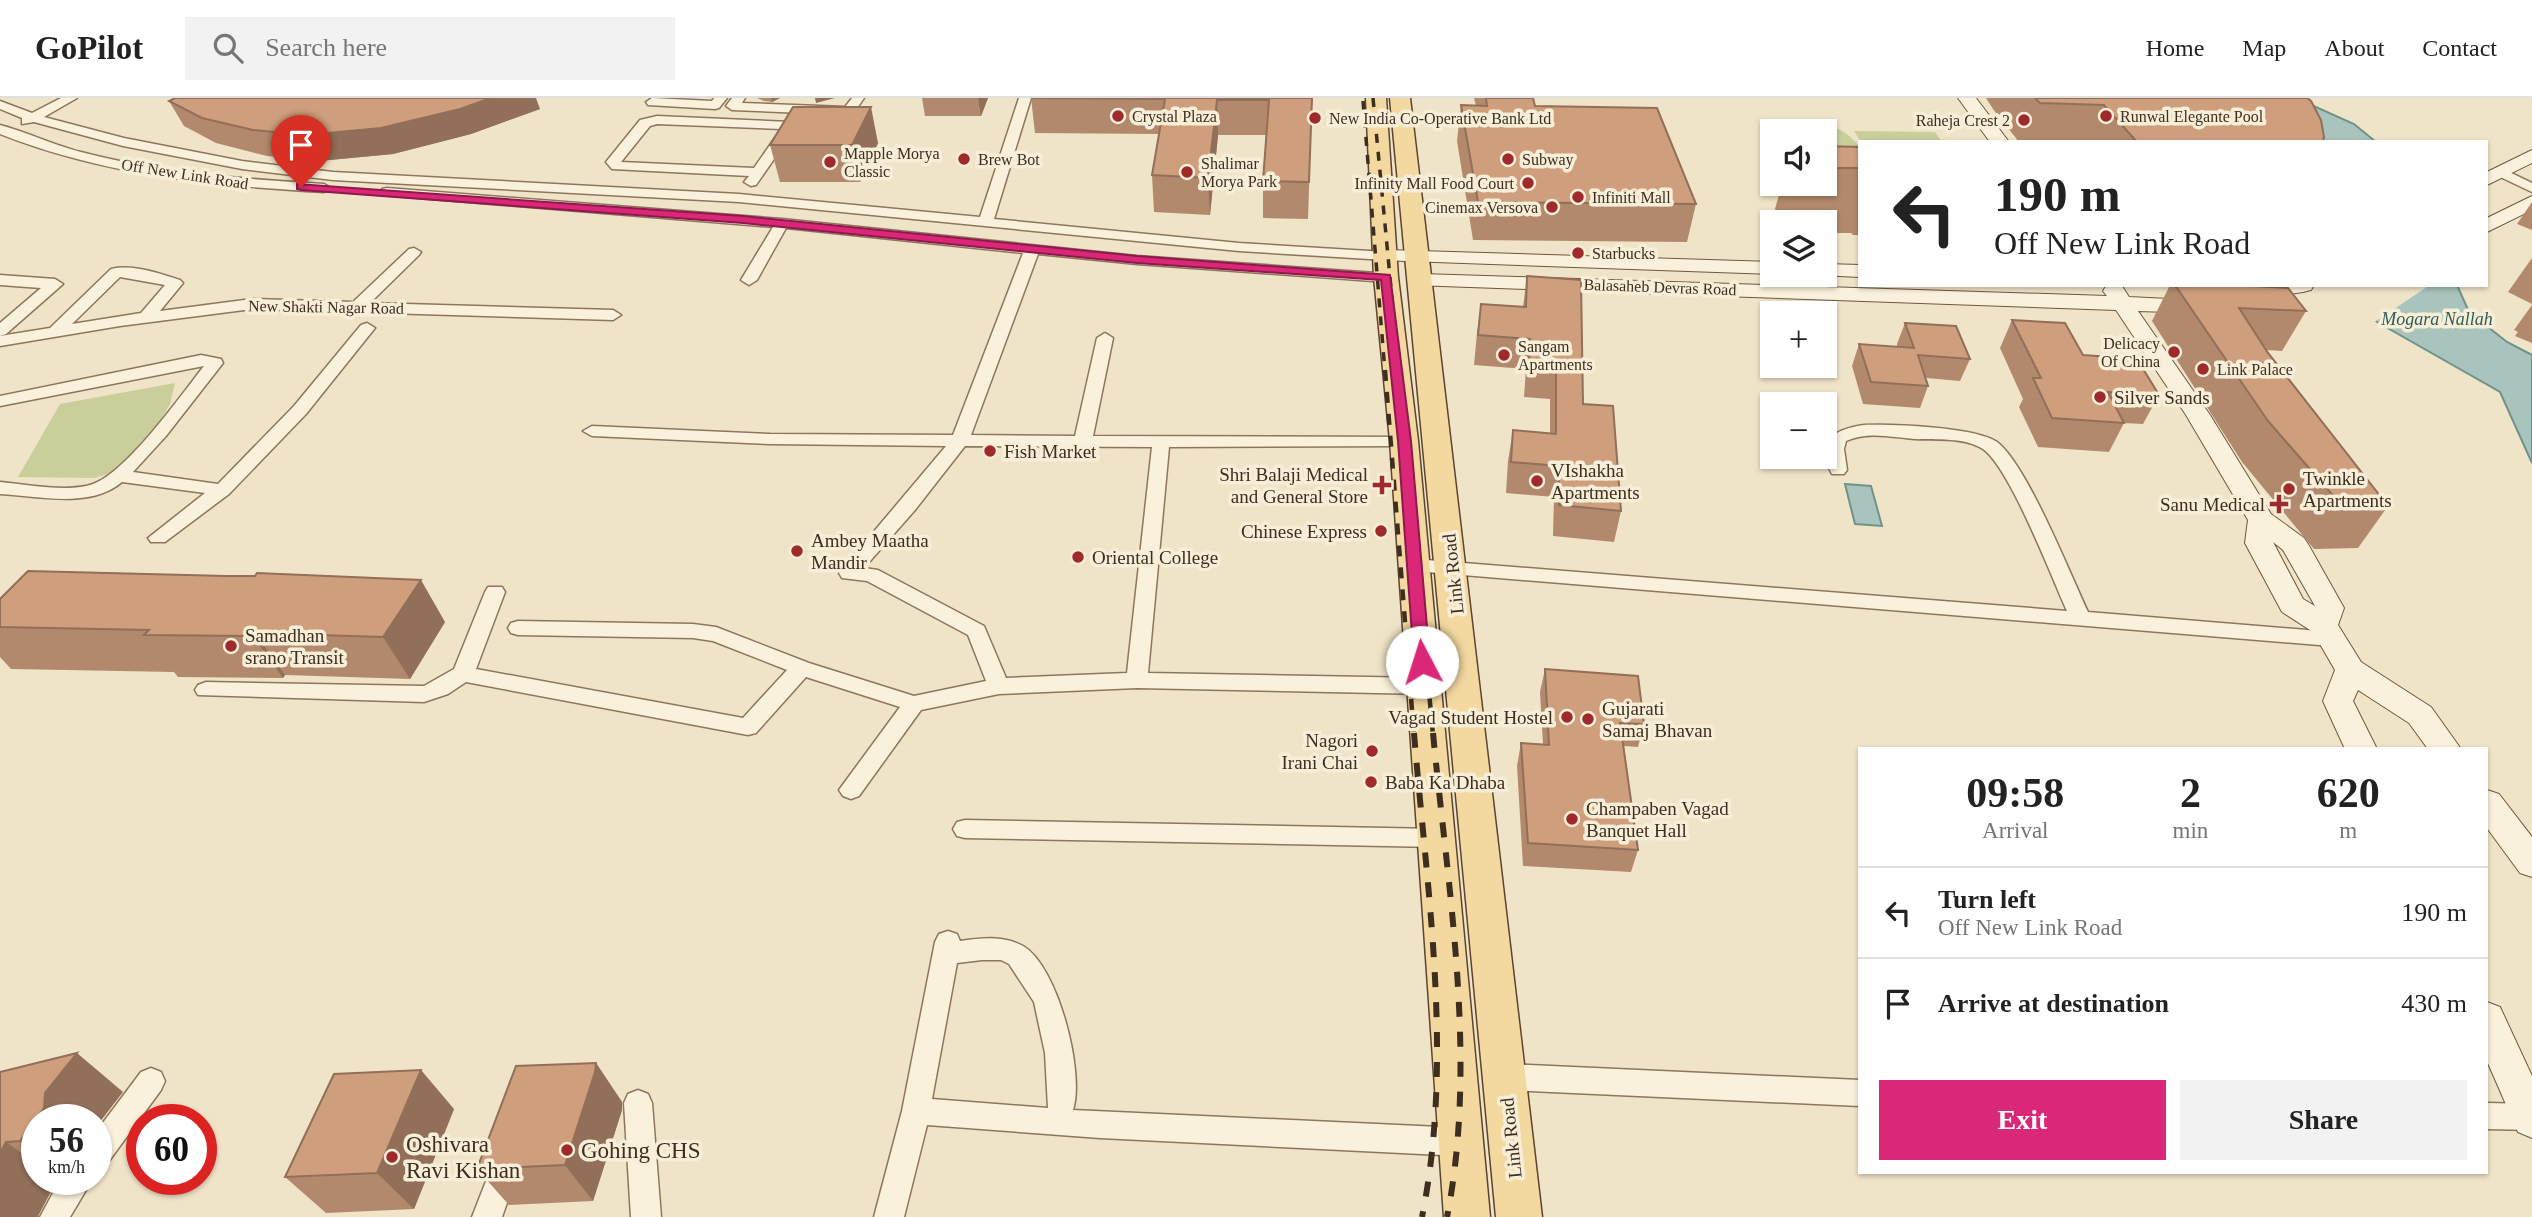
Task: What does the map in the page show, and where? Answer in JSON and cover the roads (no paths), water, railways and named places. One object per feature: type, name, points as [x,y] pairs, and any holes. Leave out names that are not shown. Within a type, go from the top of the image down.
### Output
[{"type":"main road","name":"Link Road","points":[[1376,98],[1386,266],[1415,565],[1466,1204]]},
{"type":"main road","name":"Link Road","points":[[1400,98],[1518,1205]]},
{"type":"main road","points":[[1967,98],[1998,140]]},
{"type":"main road","points":[[2494,176],[2532,156]]},
{"type":"main road","points":[[2489,226],[2532,202]]},
{"type":"main road","name":"Off New Link Road","points":[[1386,266],[1420,268]]},
{"type":"main road","name":"Balasaheb Devras Road","points":[[1420,268],[1760,268]]},
{"type":"main road","name":"Balasaheb Devras Road","points":[[1420,268],[1858,284]]},
{"type":"main road","points":[[1837,270],[1858,271]]},
{"type":"main road","name":"Balasaheb Devras Road","points":[[1929,287],[2116,294],[2188,306],[2230,300],[2278,308]]},
{"type":"main road","points":[[2230,300],[2292,287]]},
{"type":"main road","points":[[2116,294],[2198,415],[2261,520],[2259,543],[2292,605],[2327,632],[2350,670],[2420,715],[2444,747]]},
{"type":"main road","points":[[2350,670],[2338,701],[2360,747]]},
{"type":"main road","points":[[2488,804],[2532,863]]},
{"type":"main road","points":[[2488,1021],[2532,1118]]},
{"type":"main road","points":[[1466,1204],[1518,1205]]},
{"type":"street","points":[[2,132],[71,98]]},
{"type":"street","points":[[652,102],[726,102],[849,111],[858,98]]},
{"type":"street","points":[[986,222],[1025,98]]},
{"type":"street","name":"Off New Link Road","points":[[0,105],[33,118],[123,142],[242,166],[334,176],[740,198],[1239,247],[1386,266]]},
{"type":"street","points":[[740,198],[804,109]]},
{"type":"street","points":[[758,172],[617,166],[613,162],[645,123],[657,120],[791,126]]},
{"type":"street","name":"Off New Link Road","points":[[2,132],[86,158],[251,184],[782,223],[1032,249],[1386,266]]},
{"type":"street","points":[[2494,176],[2532,188]]},
{"type":"street","points":[[749,280],[782,223]]},
{"type":"street","points":[[999,686],[977,631],[871,575],[849,573],[908,506],[960,440],[1032,249]]},
{"type":"street","points":[[357,307],[414,251]]},
{"type":"street","points":[[53,334],[116,272],[133,272],[135,276],[149,276],[176,284],[146,318]]},
{"type":"street","points":[[0,280],[55,284],[0,331]]},
{"type":"street","name":"New Shakti Nagar Road","points":[[0,341],[251,304],[613,315]]},
{"type":"street","points":[[72,315],[157,305]]},
{"type":"street","points":[[158,538],[222,490],[300,410],[367,328]]},
{"type":"street","points":[[1083,441],[1105,338]]},
{"type":"street","points":[[0,401],[201,360],[210,359],[215,363],[180,411],[106,486],[88,491],[0,488]]},
{"type":"street","points":[[1838,470],[1835,449],[1838,438],[1849,432],[1881,430],[1957,437],[1979,441],[1992,447],[2011,472],[2081,620]]},
{"type":"street","points":[[592,431],[770,439],[1404,441]]},
{"type":"street","points":[[1138,680],[1161,442]]},
{"type":"street","points":[[119,475],[222,490]]},
{"type":"street","points":[[1415,565],[2081,620],[2327,632]]},
{"type":"street","points":[[206,690],[424,694],[440,689],[463,674],[495,592]]},
{"type":"street","points":[[519,628],[693,631],[716,634],[802,668],[914,704],[999,686],[1138,680],[1424,685]]},
{"type":"street","points":[[463,674],[748,727],[802,668]]},
{"type":"street","points":[[851,790],[914,704]]},
{"type":"street","points":[[965,830],[1437,838]]},
{"type":"street","points":[[889,1217],[916,1111],[948,948],[993,950],[1017,955],[1042,987],[1055,1026],[1061,1061],[1061,1105]]},
{"type":"street","points":[[1505,1077],[1858,1093]]},
{"type":"street","points":[[112,1133],[151,1081]]},
{"type":"street","points":[[638,1103],[646,1217]]},
{"type":"street","points":[[916,1111],[1100,1125],[1462,1142]]},
{"type":"street","points":[[2488,1116],[2532,1118]]},
{"type":"street","points":[[487,1217],[514,1142]]},
{"type":"street","points":[[55,1217],[67,1195]]},
{"type":"water","points":[[2296,98],[2354,124],[2374,140],[2305,140]]},
{"type":"water","name":"Mogara Nallah","points":[[2342,287],[2458,287],[2469,312],[2507,342],[2532,355],[2532,463],[2500,392],[2377,322]]},
{"type":"water","points":[[1845,484],[1871,486],[1882,526],[1855,524]]},
{"type":"railway","points":[[1373,98],[1399,372]]},
{"type":"railway","points":[[1363,101],[1385,372]]},
{"type":"railway","points":[[1385,370],[1414,735]]},
{"type":"railway","points":[[1399,370],[1433,735]]},
{"type":"railway","points":[[1414,733],[1431,915],[1437,1036],[1436,1097],[1422,1217]]},
{"type":"railway","points":[[1433,733],[1452,914],[1460,1037],[1456,1158],[1447,1217]]},
{"type":"place","name":"Crystal Plaza","points":[[1118,116]]},
{"type":"place","name":"Runwal Elegante Pool","points":[[2106,116]]},
{"type":"place","name":"New India Co-Operative Bank Ltd","points":[[1315,118]]},
{"type":"place","name":"Raheja Crest 2","points":[[2024,120]]},
{"type":"place","name":"Brew Bot","points":[[964,159]]},
{"type":"place","name":"Subway","points":[[1508,159]]},
{"type":"place","name":"Mapple Morya Classic","points":[[830,162]]},
{"type":"place","name":"Shalimar Morya Park","points":[[1187,172]]},
{"type":"place","name":"Infinity Mall Food Court","points":[[1528,183]]},
{"type":"place","name":"Infiniti Mall","points":[[1578,197]]},
{"type":"place","name":"Cinemax Versova","points":[[1552,207]]},
{"type":"place","name":"Starbucks","points":[[1578,253]]},
{"type":"place","name":"Delicacy Of China","points":[[2174,352]]},
{"type":"place","name":"Sangam Apartments","points":[[1504,355]]},
{"type":"place","name":"Link Palace","points":[[2203,369]]},
{"type":"place","name":"Silver Sands","points":[[2100,397]]},
{"type":"place","name":"Fish Market","points":[[990,451]]},
{"type":"place","name":"VIshakha Apartments","points":[[1537,481]]},
{"type":"place","name":"Shri Balaji Medical and General Store","points":[[1382,485]]},
{"type":"place","name":"Twinkle Apartments","points":[[2289,489]]},
{"type":"place","name":"Sanu Medical","points":[[2279,504]]},
{"type":"place","name":"Chinese Express","points":[[1381,531]]},
{"type":"place","name":"Ambey Maatha Mandir","points":[[797,551]]},
{"type":"place","name":"Oriental College","points":[[1078,557]]},
{"type":"place","name":"Samadhan srano Transit","points":[[231,646]]},
{"type":"place","name":"Vagad Student Hostel","points":[[1567,717]]},
{"type":"place","name":"Gujarati Samaj Bhavan","points":[[1588,719]]},
{"type":"place","name":"Nagori Irani Chai","points":[[1372,751]]},
{"type":"place","name":"Baba Ka Dhaba","points":[[1371,782]]},
{"type":"place","name":"Champaben Vagad Banquet Hall","points":[[1572,819]]},
{"type":"place","name":"Gohing CHS","points":[[567,1150]]},
{"type":"place","name":"Oshivara Ravi Kishan","points":[[392,1157]]}]
